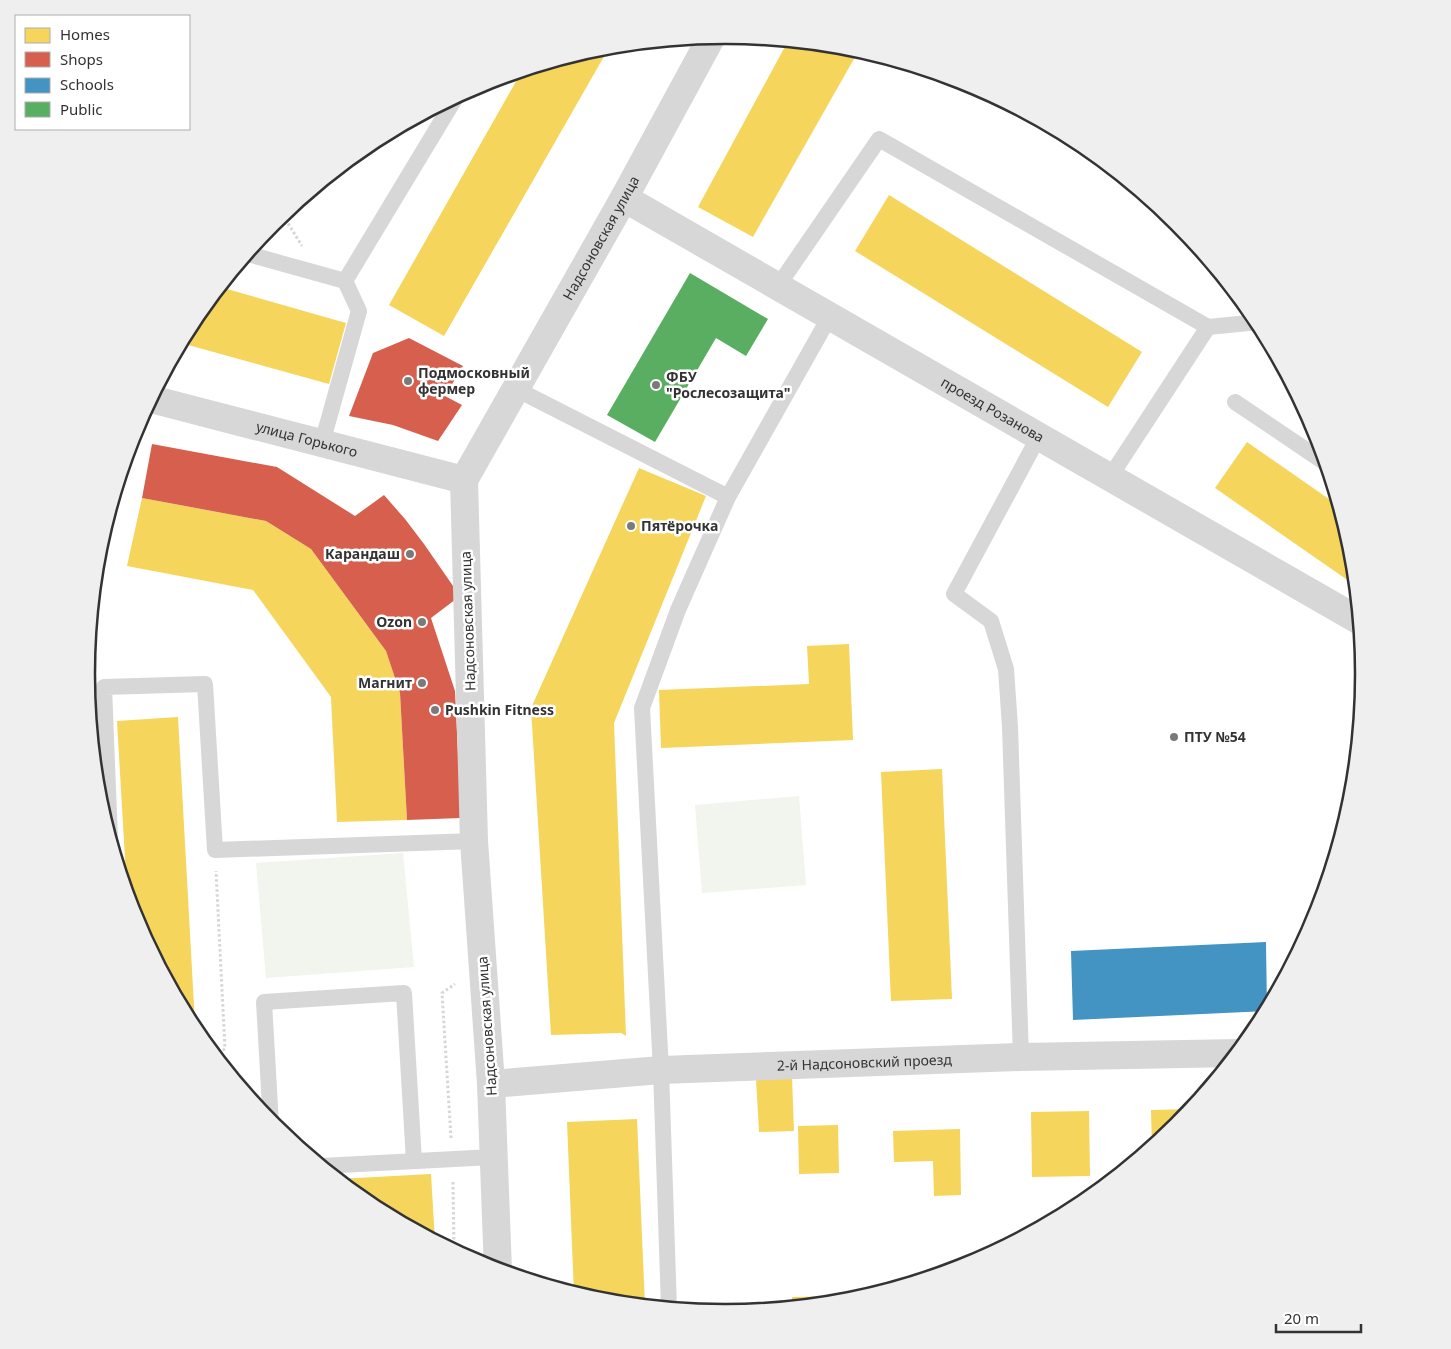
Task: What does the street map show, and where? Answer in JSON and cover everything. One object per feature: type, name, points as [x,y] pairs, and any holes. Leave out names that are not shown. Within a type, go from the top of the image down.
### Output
[{"type":"street","name":"Надсоновская улица","points":[[498,1262],[491,1084],[474,841],[464,480],[624,198],[707,44]]},
{"type":"street","name":"проезд Розанова","points":[[624,198],[1353,617]]},
{"type":"street","name":"улица Горького","points":[[158,401],[464,480]]},
{"type":"street","name":"2-й Надсоновский проезд","points":[[491,1084],[661,1070],[1021,1057],[1230,1053]]},
{"type":"lane","points":[[345,280],[449,108]]},
{"type":"lane","points":[[778,286],[879,139],[1208,327],[1249,323]]},
{"type":"lane","points":[[254,256],[345,280]]},
{"type":"lane","points":[[322,443],[359,311],[345,280]]},
{"type":"lane","points":[[669,1303],[661,1070],[642,708],[678,610],[728,497],[830,316]]},
{"type":"lane","points":[[1110,478],[1208,327]]},
{"type":"lane","points":[[516,388],[728,497]]},
{"type":"lane","points":[[1235,402],[1317,458]]},
{"type":"lane","points":[[1021,1057],[1010,727],[1006,669],[991,621],[954,594],[1039,436]]},
{"type":"lane","points":[[109,805],[104,687],[205,684],[215,850],[474,841]]},
{"type":"lane","points":[[270,1111],[264,1002],[404,993],[414,1161]]},
{"type":"lane","points":[[330,1165],[493,1157]]},
{"type":"path","points":[[215,850],[225,1049],[220,1052]]},
{"type":"path","points":[[454,1243],[452,1159],[442,993],[457,983]]},
{"type":"shaded area","points":[[799,796],[806,885],[702,893],[695,805]]},
{"type":"shaded area","points":[[403,853],[414,967],[266,978],[256,863]]},
{"type":"building: Homes","points":[[785,47],[855,57],[753,237],[698,207]]},
{"type":"building: Homes","points":[[605,56],[444,336],[389,305],[517,79],[562,65]]},
{"type":"building: Homes","points":[[889,195],[1142,352],[1108,407],[855,251]]},
{"type":"building: Homes","points":[[227,289],[346,323],[329,384],[188,345]]},
{"type":"building: Homes","points":[[1247,442],[1332,501],[1349,581],[1215,488]]},
{"type":"building: Homes","points":[[639,468],[706,496],[614,723],[626,1036],[621,1033],[551,1035],[531,708]]},
{"type":"building: Homes","points":[[142,498],[266,521],[311,549],[386,651],[400,693],[407,820],[337,822],[331,697],[253,590],[127,566]]},
{"type":"building: Homes","points":[[849,644],[853,740],[661,748],[659,690],[809,684],[807,646]]},
{"type":"building: Homes","points":[[178,717],[194,1015],[160,953],[143,916],[126,869],[117,721]]},
{"type":"building: Homes","points":[[942,769],[952,999],[891,1001],[881,772]]},
{"type":"building: Homes","points":[[792,1077],[794,1131],[759,1132],[756,1079]]},
{"type":"building: Homes","points":[[1183,1109],[1152,1139],[1151,1110]]},
{"type":"building: Homes","points":[[1089,1111],[1090,1176],[1032,1177],[1031,1112]]},
{"type":"building: Homes","points":[[637,1119],[645,1300],[574,1287],[567,1122]]},
{"type":"building: Homes","points":[[838,1125],[839,1173],[799,1174],[798,1126]]},
{"type":"building: Homes","points":[[960,1129],[961,1195],[934,1196],[933,1161],[894,1162],[893,1131]]},
{"type":"building: Homes","points":[[431,1174],[435,1234],[410,1221],[347,1179]]},
{"type":"building: Homes","points":[[830,1296],[792,1302],[792,1297]]},
{"type":"building: Shops","name":"Подмосковный фермер","points":[[409,338],[463,366],[445,396],[462,405],[438,441],[393,425],[349,416],[373,353]]},
{"type":"building: Shops","points":[[152,444],[277,467],[355,516],[384,495],[405,519],[460,596],[431,618],[455,691],[461,818],[407,820],[400,693],[386,651],[311,549],[266,521],[142,498]]},
{"type":"building: Schools","points":[[1266,942],[1267,998],[1259,1011],[1073,1020],[1071,951]]},
{"type":"building: Public","name":"ФБУ \"Рослесозащита\"","points":[[690,273],[768,319],[746,356],[716,338],[655,442],[607,415]]},
{"type":"place","name":"Подмосковный фермер","points":[[408,381]]},
{"type":"place","name":"ФБУ \"Рослесозащита\"","points":[[656,385]]},
{"type":"place","name":"Пятёрочка","points":[[631,526]]},
{"type":"place","name":"Карандаш","points":[[410,554]]},
{"type":"place","name":"Ozon","points":[[422,622]]},
{"type":"place","name":"Магнит","points":[[422,683]]},
{"type":"place","name":"Pushkin Fitness","points":[[435,710]]},
{"type":"place","name":"ПТУ №54","points":[[1174,737]]}]
